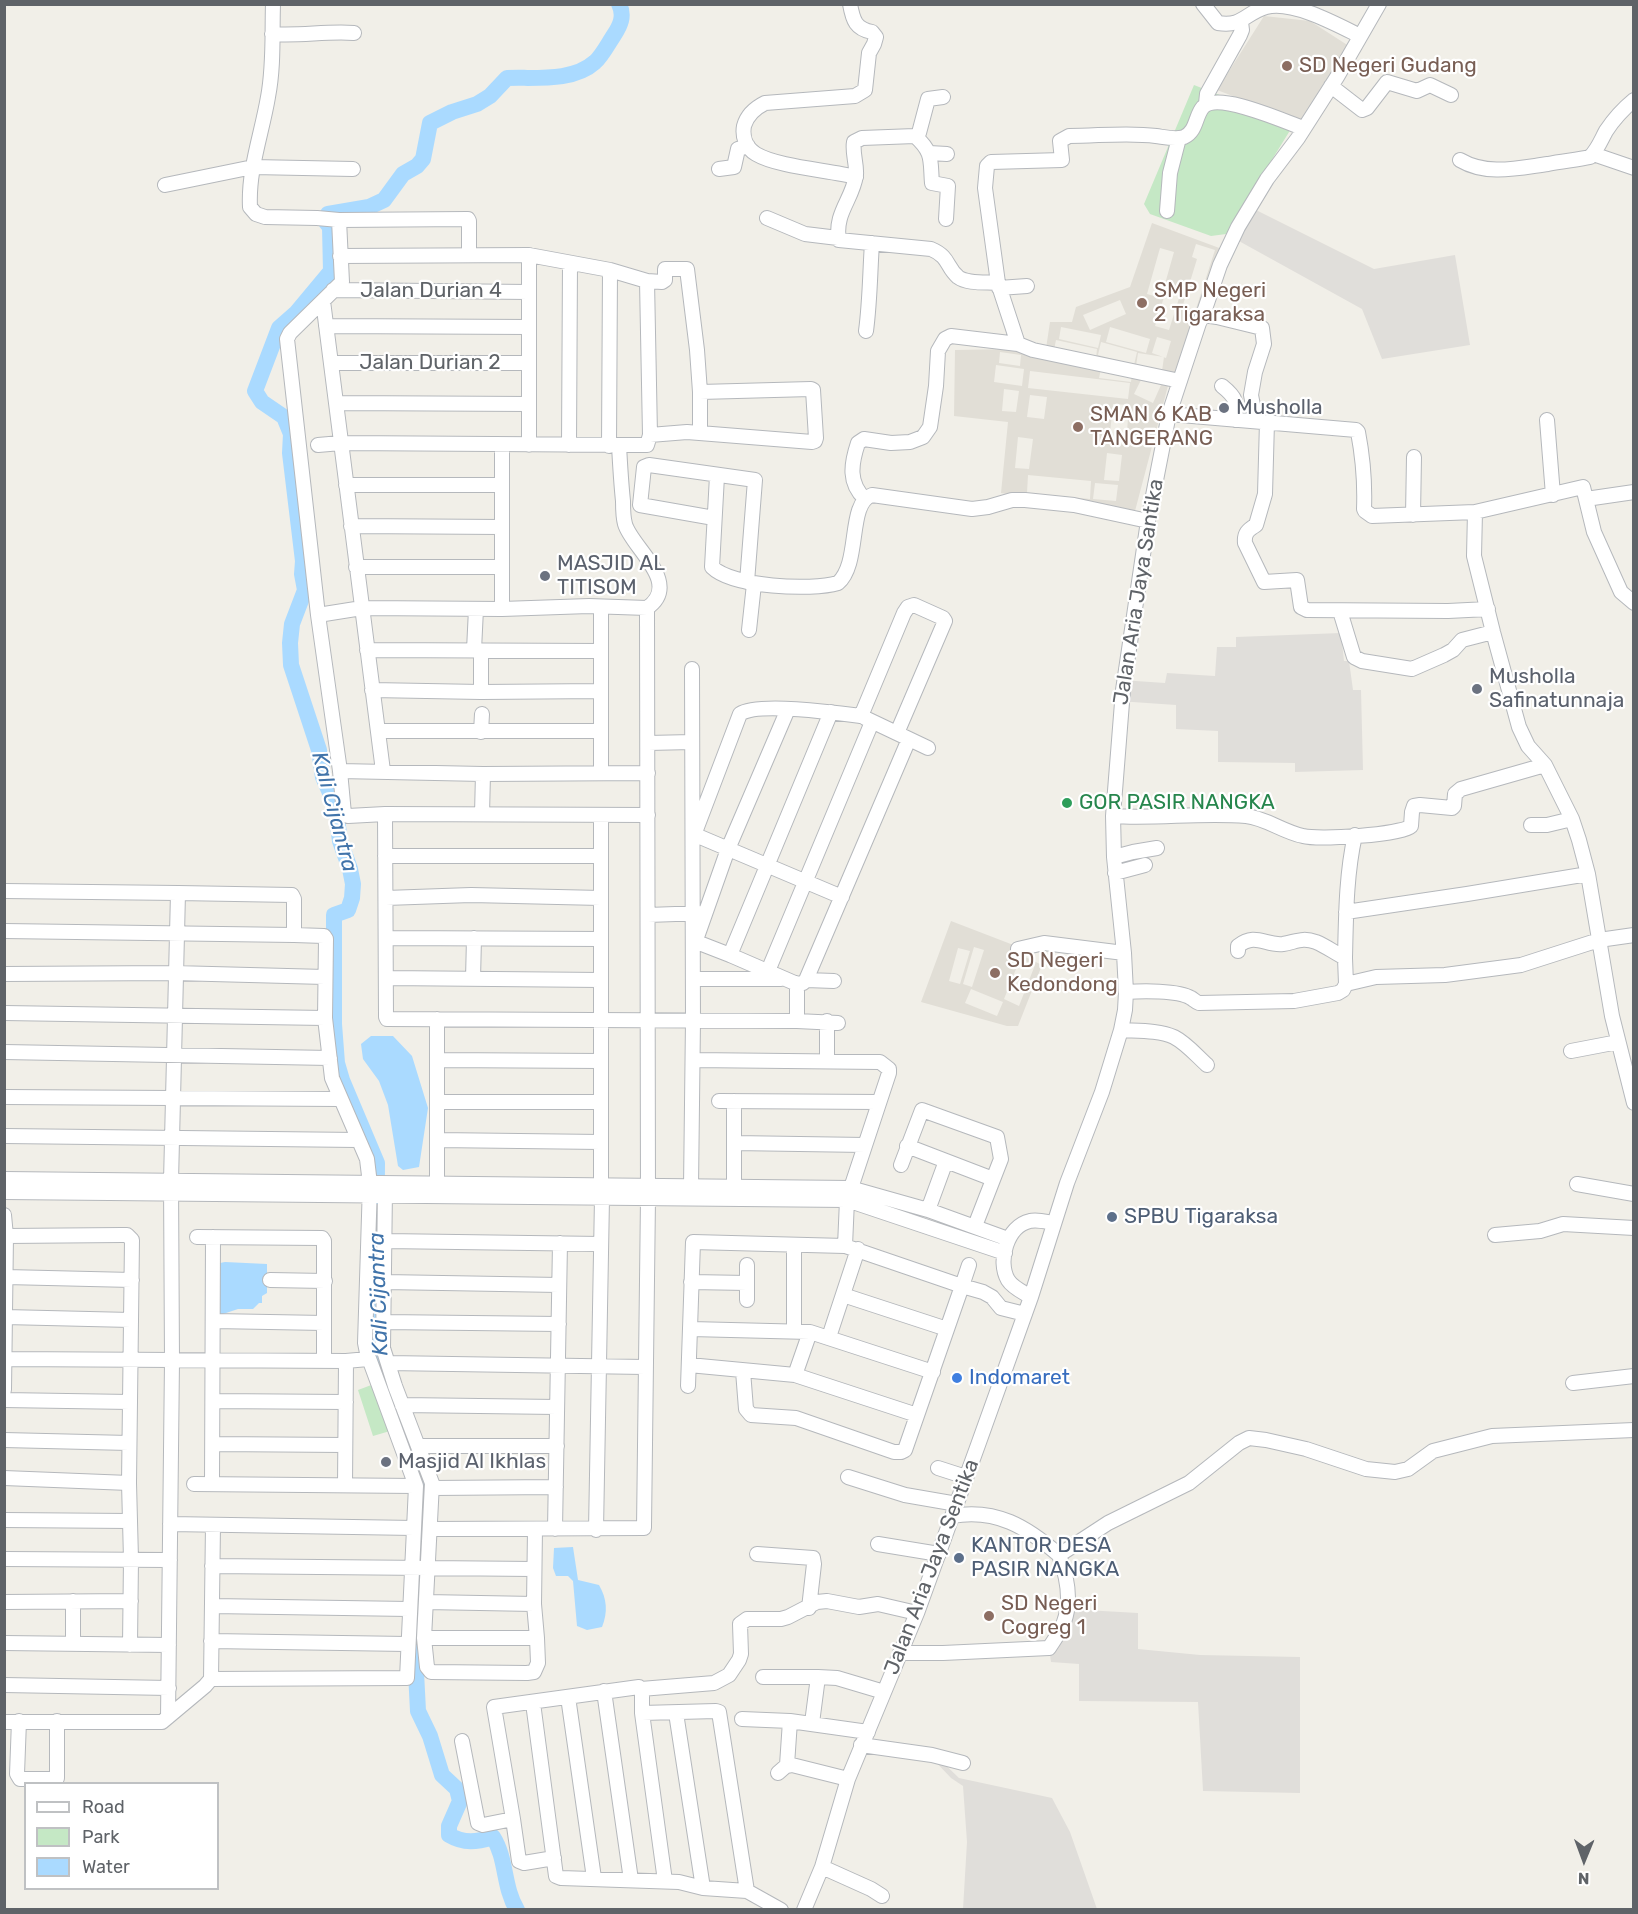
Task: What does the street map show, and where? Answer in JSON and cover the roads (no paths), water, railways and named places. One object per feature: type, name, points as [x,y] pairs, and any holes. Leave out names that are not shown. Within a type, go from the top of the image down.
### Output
[{"type":"street","points":[[273,4],[269,94],[253,167],[250,207],[256,214],[264,217],[336,220],[468,219],[469,254]]},
{"type":"street","points":[[850,4],[858,27],[872,32],[876,37],[869,53],[866,90],[855,96],[772,102],[757,106],[746,122],[743,136],[748,146],[757,154],[768,159],[855,177]]},
{"type":"street","points":[[1203,4],[1218,23],[1241,22],[1258,10],[1275,6],[1319,16],[1360,36]]},
{"type":"street","name":"Jalan Aria Jaya Santika","points":[[1054,1223],[1102,1092],[1125,1010],[1124,953],[1115,873],[1113,816],[1123,690],[1148,521],[1169,414],[1220,265],[1238,227],[1267,179],[1350,56],[1379,4]]},
{"type":"street","points":[[1018,344],[998,286],[986,188],[986,171],[989,163],[1062,160],[1060,141],[1069,136],[1184,137],[1192,131],[1200,111],[1206,104],[1207,94],[1240,35],[1241,22]]},
{"type":"street","points":[[272,34],[304,36],[332,32],[354,33]]},
{"type":"street","points":[[1331,86],[1362,110],[1367,108],[1387,82],[1417,91],[1430,85],[1451,95]]},
{"type":"street","points":[[838,238],[840,214],[855,177],[853,145],[857,140],[915,136],[919,133],[927,99],[943,97]]},
{"type":"street","points":[[1460,160],[1481,169],[1494,170],[1587,158],[1593,154],[1615,119],[1634,100]]},
{"type":"street","points":[[1206,104],[1220,101],[1232,103],[1303,128]]},
{"type":"street","points":[[915,136],[923,143],[932,158],[932,183],[948,186],[946,219]]},
{"type":"street","points":[[1167,211],[1170,173],[1179,138]]},
{"type":"street","points":[[719,169],[734,167],[738,149],[748,146]]},
{"type":"street","points":[[929,153],[946,154]]},
{"type":"street","points":[[1593,154],[1634,168]]},
{"type":"street","points":[[165,185],[253,167],[353,169]]},
{"type":"street","points":[[767,218],[805,234],[931,249],[942,255],[959,278],[966,281],[998,286],[1027,286]]},
{"type":"street","points":[[336,220],[342,282],[290,333],[287,339],[318,615],[344,814],[348,816],[386,814],[648,815]]},
{"type":"street","points":[[866,331],[870,299],[872,243]]},
{"type":"street","points":[[340,256],[529,255],[610,270],[647,281],[664,281],[665,269],[688,270],[700,392],[700,433]]},
{"type":"street","points":[[529,255],[529,445]]},
{"type":"street","points":[[569,445],[570,263]]},
{"type":"street","points":[[318,615],[362,608],[647,608],[656,602],[659,592],[658,580],[651,563],[624,523],[614,445],[610,270]]},
{"type":"street","points":[[318,445],[341,443],[647,445],[650,435],[647,281]]},
{"type":"street","name":"Jalan Durian 4","points":[[333,291],[529,291]]},
{"type":"street","points":[[323,301],[383,771]]},
{"type":"street","points":[[1203,315],[1262,328],[1264,344],[1254,372],[1251,395],[1261,422],[1265,494],[1256,525],[1247,531],[1244,537],[1264,582],[1295,579],[1298,582],[1303,609],[1340,611],[1488,609]]},
{"type":"street","points":[[326,326],[529,327]]},
{"type":"street","points":[[865,499],[855,490],[852,475],[858,443],[864,439],[891,443],[909,442],[922,437],[930,427],[938,351],[945,339],[951,336],[1018,344],[1034,350],[1180,381]]},
{"type":"street","name":"Jalan Durian 2","points":[[331,363],[529,363]]},
{"type":"street","points":[[1222,386],[1235,399],[1237,405],[1235,420]]},
{"type":"street","points":[[650,435],[687,432],[815,441],[813,390],[811,389],[700,392]]},
{"type":"street","points":[[336,403],[529,404]]},
{"type":"street","points":[[1169,414],[1356,430],[1362,453],[1365,512],[1372,516],[1475,512],[1583,488],[1598,542],[1621,592],[1634,603]]},
{"type":"street","points":[[1547,420],[1553,495]]},
{"type":"street","points":[[502,445],[502,609]]},
{"type":"street","points":[[1413,514],[1414,457]]},
{"type":"street","points":[[714,518],[641,506],[639,504],[644,467],[756,481],[749,630]]},
{"type":"street","points":[[717,476],[712,567],[717,572],[750,583],[794,586],[838,583],[851,561],[860,508],[865,499],[872,495],[972,509],[1012,500],[1025,500],[1074,505],[1148,521]]},
{"type":"street","points":[[346,485],[502,485]]},
{"type":"street","points":[[1586,499],[1634,492]]},
{"type":"street","points":[[1475,512],[1474,556],[1492,633],[1523,737],[1545,765],[1572,819],[1588,874],[1618,1042],[1628,1057],[1634,1103]]},
{"type":"street","points":[[351,526],[502,527]]},
{"type":"street","points":[[356,567],[502,567]]},
{"type":"street","points":[[768,971],[806,881],[908,606],[914,605],[943,618],[944,624],[843,897],[797,981],[797,1020]]},
{"type":"street","points":[[601,607],[601,772]]},
{"type":"street","points":[[429,1529],[644,1528],[648,1192],[647,608]]},
{"type":"street","points":[[476,609],[481,692]]},
{"type":"street","points":[[1340,611],[1354,657],[1362,661],[1384,665],[1412,669],[1453,650],[1462,640],[1492,633]]},
{"type":"street","points":[[367,650],[477,654],[601,651]]},
{"type":"street","points":[[692,669],[693,834],[699,913]]},
{"type":"street","points":[[372,690],[601,691]]},
{"type":"street","points":[[693,834],[740,714],[748,710],[788,709],[831,712],[866,719],[928,748]]},
{"type":"street","points":[[691,1187],[694,941],[699,913],[788,709]]},
{"type":"street","points":[[730,955],[831,712]]},
{"type":"street","points":[[481,732],[482,714]]},
{"type":"street","points":[[378,731],[601,731]]},
{"type":"street","points":[[648,743],[692,742]]},
{"type":"street","points":[[1113,816],[1224,815],[1250,817],[1303,837],[1341,837],[1408,829],[1411,826],[1414,806],[1452,808],[1455,794],[1461,789],[1545,765]]},
{"type":"street","points":[[340,771],[483,774],[648,773]]},
{"type":"street","points":[[482,814],[483,774]]},
{"type":"street","points":[[386,814],[387,1019],[833,1022],[826,1061]]},
{"type":"street","points":[[596,1530],[601,1244],[601,815]]},
{"type":"street","points":[[1531,825],[1547,825],[1572,819]]},
{"type":"street","points":[[693,834],[843,897]]},
{"type":"street","points":[[1126,992],[1176,994],[1189,997],[1199,1003],[1284,1002],[1304,1000],[1343,990],[1346,984],[1346,912],[1355,835]]},
{"type":"street","points":[[1114,857],[1157,848]]},
{"type":"street","points":[[386,856],[601,856]]},
{"type":"street","points":[[1115,873],[1145,864]]},
{"type":"street","points":[[1346,912],[1588,874]]},
{"type":"street","points":[[4,891],[292,895],[294,935]]},
{"type":"street","points":[[168,1717],[173,1056],[178,893]]},
{"type":"street","points":[[386,898],[471,895],[601,898]]},
{"type":"street","points":[[648,915],[699,913]]},
{"type":"street","points":[[4,931],[176,932],[325,937],[325,1018],[332,1078],[367,1159],[377,1189],[385,1241],[383,1348],[402,1405],[429,1473],[432,1488],[429,1529],[409,1609],[407,1678],[211,1679]]},
{"type":"street","points":[[1346,984],[1376,976],[1445,975],[1499,968],[1521,964],[1599,940],[1634,935]]},
{"type":"street","points":[[386,938],[601,939]]},
{"type":"street","points":[[473,979],[474,938]]},
{"type":"street","points":[[1238,951],[1238,946],[1252,939],[1284,944],[1298,939],[1316,942],[1345,958]]},
{"type":"street","points":[[694,941],[797,981]]},
{"type":"street","points":[[1018,949],[1044,943],[1124,953]]},
{"type":"street","points":[[4,974],[325,977]]},
{"type":"street","points":[[386,978],[601,980]]},
{"type":"street","points":[[693,979],[834,981]]},
{"type":"street","points":[[4,1013],[325,1018]]},
{"type":"street","points":[[437,1019],[438,1184]]},
{"type":"street","points":[[1120,1030],[1173,1036],[1182,1041],[1207,1065]]},
{"type":"street","points":[[1571,1051],[1618,1042]]},
{"type":"street","points":[[4,1052],[330,1059]]},
{"type":"street","points":[[437,1060],[601,1061]]},
{"type":"street","points":[[693,1060],[883,1063],[889,1070],[849,1194],[851,1248],[843,1295],[829,1337]]},
{"type":"street","points":[[4,1097],[341,1099]]},
{"type":"street","points":[[437,1101],[601,1102]]},
{"type":"street","points":[[719,1101],[879,1102]]},
{"type":"street","points":[[734,1101],[734,1187]]},
{"type":"street","points":[[901,1165],[920,1111],[923,1110],[998,1138],[1001,1156],[975,1226]]},
{"type":"street","points":[[4,1136],[358,1140]]},
{"type":"street","points":[[437,1140],[601,1142]]},
{"type":"street","points":[[734,1143],[865,1145]]},
{"type":"street","points":[[907,1146],[993,1179]]},
{"type":"street","points":[[928,1210],[946,1161]]},
{"type":"street","points":[[4,1179],[172,1187],[849,1194],[867,1191],[1008,1239]]},
{"type":"street","points":[[377,1189],[438,1184],[601,1192]]},
{"type":"street","points":[[1577,1184],[1634,1194]]},
{"type":"street","points":[[4,1192],[172,1187]]},
{"type":"street","points":[[648,1192],[691,1187],[734,1187],[849,1194],[1005,1253]]},
{"type":"street","points":[[377,1189],[365,1342],[368,1359],[416,1486],[414,1528],[426,1602],[424,1638],[427,1667],[431,1672],[534,1672],[537,1667],[534,1604],[535,1529]]},
{"type":"street","points":[[4,1215],[6,1236],[4,1390]]},
{"type":"street","points":[[1031,1297],[1009,1282],[1003,1269],[1008,1239],[1018,1227],[1031,1220],[1054,1223]]},
{"type":"street","name":"Jalan Aria Jaya Sentika","points":[[804,1910],[822,1867],[848,1779],[939,1554],[1031,1297],[1054,1223]]},
{"type":"street","points":[[1495,1236],[1540,1231],[1563,1224],[1634,1228]]},
{"type":"street","points":[[6,1236],[127,1235],[132,1240],[129,1443],[130,1645]]},
{"type":"street","points":[[688,1386],[693,1235],[851,1248],[983,1292],[992,1297],[1001,1308],[1025,1314]]},
{"type":"street","points":[[197,1237],[322,1238],[325,1281],[324,1361]]},
{"type":"street","points":[[212,1484],[213,1237]]},
{"type":"street","points":[[385,1241],[601,1244]]},
{"type":"street","points":[[555,1529],[560,1243]]},
{"type":"street","points":[[794,1245],[795,1330]]},
{"type":"street","points":[[747,1265],[747,1300]]},
{"type":"street","points":[[743,1371],[748,1413],[755,1416],[796,1418],[894,1452],[901,1452],[905,1450],[969,1265]]},
{"type":"street","points":[[6,1277],[132,1280]]},
{"type":"street","points":[[270,1280],[325,1281]]},
{"type":"street","points":[[384,1282],[560,1285]]},
{"type":"street","points":[[691,1282],[747,1283]]},
{"type":"street","points":[[843,1295],[947,1329]]},
{"type":"street","points":[[5,1317],[131,1320]]},
{"type":"street","points":[[214,1321],[324,1323]]},
{"type":"street","points":[[383,1322],[559,1324]]},
{"type":"street","points":[[691,1329],[810,1332],[933,1372]]},
{"type":"street","points":[[795,1375],[810,1332]]},
{"type":"street","points":[[5,1359],[346,1361],[368,1359]]},
{"type":"street","points":[[345,1485],[346,1361]]},
{"type":"street","points":[[388,1363],[645,1367]]},
{"type":"street","points":[[689,1365],[795,1375],[916,1415]]},
{"type":"street","points":[[1573,1383],[1634,1377]]},
{"type":"street","points":[[4,1400],[130,1402]]},
{"type":"street","points":[[213,1401],[346,1402]]},
{"type":"street","points":[[402,1405],[557,1407]]},
{"type":"street","points":[[1059,1555],[1108,1523],[1189,1483],[1239,1443],[1249,1438],[1306,1449],[1366,1469],[1395,1472],[1408,1469],[1433,1451],[1492,1436],[1634,1430]]},
{"type":"street","points":[[4,1440],[129,1443]]},
{"type":"street","points":[[213,1444],[345,1445]]},
{"type":"street","points":[[418,1446],[557,1446]]},
{"type":"street","points":[[938,1468],[966,1477]]},
{"type":"street","points":[[848,1477],[954,1510],[1009,1520],[1059,1555],[1065,1573],[1069,1605],[1064,1624],[1049,1648],[900,1653]]},
{"type":"street","points":[[4,1478],[129,1483]]},
{"type":"street","points":[[194,1484],[416,1486]]},
{"type":"street","points":[[432,1488],[556,1487]]},
{"type":"street","points":[[4,1520],[130,1521]]},
{"type":"street","points":[[170,1524],[414,1528]]},
{"type":"street","points":[[57,1721],[57,1778],[20,1779],[12,1721],[57,1721],[162,1722],[211,1679],[213,1525]]},
{"type":"street","points":[[878,1544],[939,1554]]},
{"type":"street","points":[[757,1554],[813,1558],[809,1608]]},
{"type":"street","points":[[4,1558],[170,1560]]},
{"type":"street","points":[[212,1566],[534,1569]]},
{"type":"street","points":[[73,1601],[73,1644]]},
{"type":"street","points":[[4,1602],[131,1601]]},
{"type":"street","points":[[554,1858],[524,1863],[519,1861],[494,1707],[639,1687],[641,1689],[714,1683],[729,1675],[739,1660],[741,1654],[740,1624],[743,1620],[747,1618],[781,1619],[809,1608],[817,1602],[827,1601],[859,1607],[878,1604],[917,1613]]},
{"type":"street","points":[[426,1602],[534,1604]]},
{"type":"street","points":[[212,1606],[409,1609]]},
{"type":"street","points":[[424,1638],[537,1638]]},
{"type":"street","points":[[211,1641],[407,1644]]},
{"type":"street","points":[[4,1643],[169,1645]]},
{"type":"street","points":[[764,1677],[837,1678],[884,1692]]},
{"type":"street","points":[[812,1724],[819,1677]]},
{"type":"street","points":[[4,1685],[169,1688]]},
{"type":"street","points":[[641,1689],[642,1713],[665,1881]]},
{"type":"street","points":[[604,1692],[630,1880]]},
{"type":"street","points":[[568,1697],[594,1878]]},
{"type":"street","points":[[533,1703],[556,1876],[679,1882],[703,1888],[747,1891],[781,1910]]},
{"type":"street","points":[[642,1713],[716,1711],[720,1715],[747,1891]]},
{"type":"street","points":[[676,1713],[703,1888]]},
{"type":"street","points":[[742,1719],[790,1721],[868,1731]]},
{"type":"street","points":[[790,1721],[783,1769],[792,1765],[848,1779]]},
{"type":"street","points":[[462,1740],[478,1823],[483,1825],[513,1819]]},
{"type":"street","points":[[861,1745],[932,1755],[963,1763]]},
{"type":"street","points":[[822,1867],[882,1896]]},
{"type":"water","points":[[371,1036],[393,1036],[412,1056],[428,1108],[419,1167],[403,1170],[398,1166],[388,1105],[379,1081],[363,1059],[361,1044]]},
{"type":"water","points":[[220,1263],[267,1264],[267,1293],[262,1296],[262,1303],[253,1309],[238,1309],[217,1316]]},
{"type":"water","points":[[573,1547],[578,1580],[599,1585],[604,1595],[606,1611],[602,1627],[587,1630],[577,1626],[573,1581],[568,1576],[556,1576],[553,1568],[554,1548]]},
{"type":"waterway","name":"Kali Cijantra","points":[[517,1910],[509,1892],[501,1854],[493,1837],[471,1841],[460,1840],[449,1835],[449,1826],[460,1801],[457,1789],[442,1775],[430,1736],[418,1711],[416,1672],[419,1569],[425,1481],[383,1380],[376,1342],[377,1163],[337,1063],[334,1024],[334,915],[348,910],[353,884],[340,841],[335,804],[323,777],[319,750],[291,665],[292,624],[305,590],[290,453],[291,434],[284,417],[262,402],[255,391],[279,328],[296,313],[331,271],[330,227],[326,222],[328,214],[369,207],[384,200],[403,174],[417,166],[423,159],[430,123],[452,112],[477,104],[490,96],[507,78],[565,76],[576,73],[595,62],[620,24],[622,13],[619,4]]},
{"type":"place","name":"SD Negeri Gudang","points":[[1287,66]]},
{"type":"place","name":"SMP Negeri 2 Tigaraksa","points":[[1142,303]]},
{"type":"place","name":"Musholla","points":[[1224,408]]},
{"type":"place","name":"SMAN 6 KAB TANGERANG","points":[[1078,427]]},
{"type":"place","name":"MASJID AL TITISOM","points":[[545,576]]},
{"type":"place","name":"Musholla Safinatunnaja","points":[[1477,689]]},
{"type":"place","name":"GOR PASIR NANGKA","points":[[1067,803]]},
{"type":"place","name":"SD Negeri Kedondong","points":[[995,973]]},
{"type":"place","name":"SPBU Tigaraksa","points":[[1112,1217]]},
{"type":"place","name":"Indomaret","points":[[957,1378]]},
{"type":"place","name":"Masjid Al Ikhlas","points":[[386,1462]]},
{"type":"place","name":"KANTOR DESA PASIR NANGKA","points":[[959,1558]]},
{"type":"place","name":"SD Negeri Cogreg 1","points":[[989,1616]]}]
